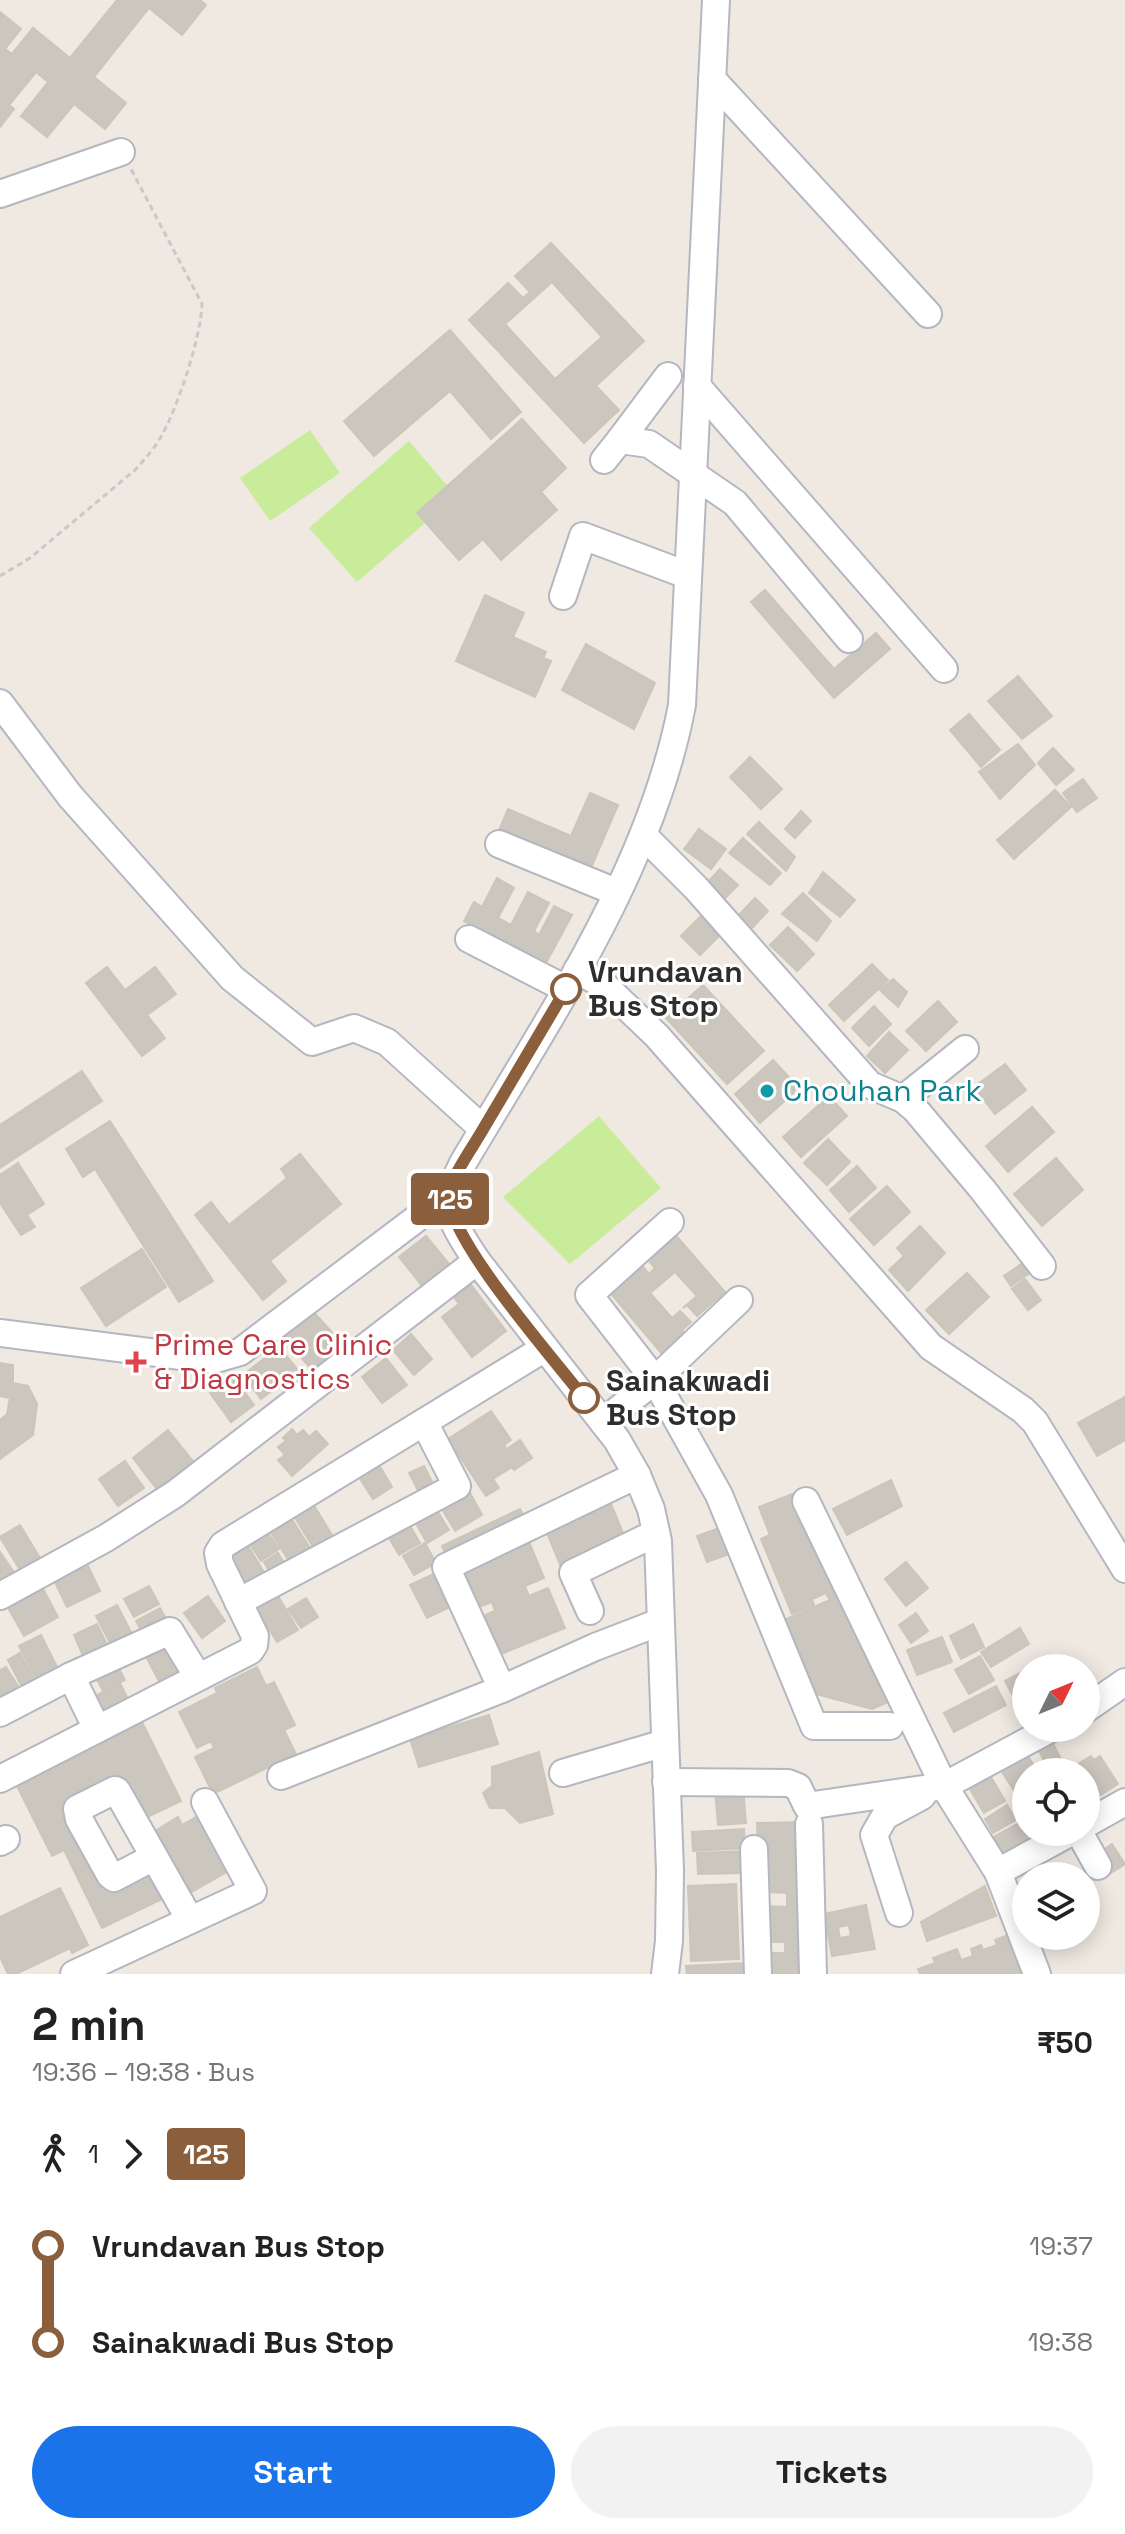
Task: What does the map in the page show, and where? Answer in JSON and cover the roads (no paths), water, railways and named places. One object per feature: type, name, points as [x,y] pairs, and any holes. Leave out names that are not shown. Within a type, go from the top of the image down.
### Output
[{"type":"street","points":[[0,1333],[212,1360],[240,1352],[449,1194],[483,1129],[571,980],[644,836],[674,745],[682,705],[716,0]]},
{"type":"street","points":[[712,79],[928,314]]},
{"type":"street","points":[[0,194],[121,152]]},
{"type":"street","points":[[668,376],[612,450],[649,444],[735,503],[849,639]]},
{"type":"street","points":[[697,386],[944,669]]},
{"type":"street","points":[[563,596],[583,536],[687,575]]},
{"type":"street","points":[[0,703],[70,796],[232,978],[312,1042],[354,1028],[387,1042],[483,1129]]},
{"type":"street","points":[[644,836],[696,888],[870,1085],[903,1099],[915,1109],[1042,1266]]},
{"type":"street","points":[[499,844],[616,892]]},
{"type":"street","points":[[469,939],[571,980],[605,986],[648,1027],[931,1347],[1023,1410],[1035,1422],[1125,1569]]},
{"type":"street","points":[[903,1099],[965,1049]]},
{"type":"street","points":[[449,1194],[452,1214],[460,1234],[477,1261],[617,1440],[637,1475],[651,1509],[656,1533],[665,1743],[669,1941],[665,1974]]},
{"type":"street","points":[[670,1222],[589,1295],[655,1380],[719,1495],[814,1726],[890,1726]]},
{"type":"street","points":[[0,1596],[106,1538],[175,1494],[477,1261]]},
{"type":"street","points":[[603,1422],[655,1380],[739,1300]]},
{"type":"street","points":[[0,1779],[244,1654],[254,1645],[255,1636],[220,1564],[218,1553],[223,1545],[545,1348]]},
{"type":"street","points":[[238,1602],[457,1486],[424,1422]]},
{"type":"street","points":[[502,1689],[446,1567],[637,1475]]},
{"type":"street","points":[[806,1501],[944,1786],[998,1872],[1037,1974]]},
{"type":"street","points":[[590,1611],[573,1573],[656,1533]]},
{"type":"street","points":[[281,1776],[502,1689],[660,1622]]},
{"type":"street","points":[[0,1713],[71,1676],[170,1631],[198,1677]]},
{"type":"street","points":[[71,1676],[97,1729]]},
{"type":"street","points":[[1100,1699],[1125,1682]]},
{"type":"street","points":[[899,1913],[874,1835],[885,1816],[1026,1742]]},
{"type":"street","points":[[563,1773],[665,1743]]},
{"type":"street","points":[[666,1782],[788,1783],[798,1787],[807,1806],[944,1786]]},
{"type":"street","points":[[84,1972],[253,1891],[205,1802]]},
{"type":"street","points":[[1100,1816],[1125,1802]]},
{"type":"street","points":[[809,1824],[813,1974]]},
{"type":"street","points":[[998,1872],[1045,1846]]},
{"type":"street","points":[[754,1849],[758,1974]]},
{"type":"street","points":[[154,1857],[190,1920]]},
{"type":"place","name":"Vrundavan Bus Stop","points":[[566,989]]},
{"type":"place","name":"Chouhan Park","points":[[767,1091]]},
{"type":"place","name":"Prime Care Clinic & Diagnostics","points":[[136,1362]]},
{"type":"place","name":"Sainakwadi Bus Stop","points":[[584,1398]]}]
